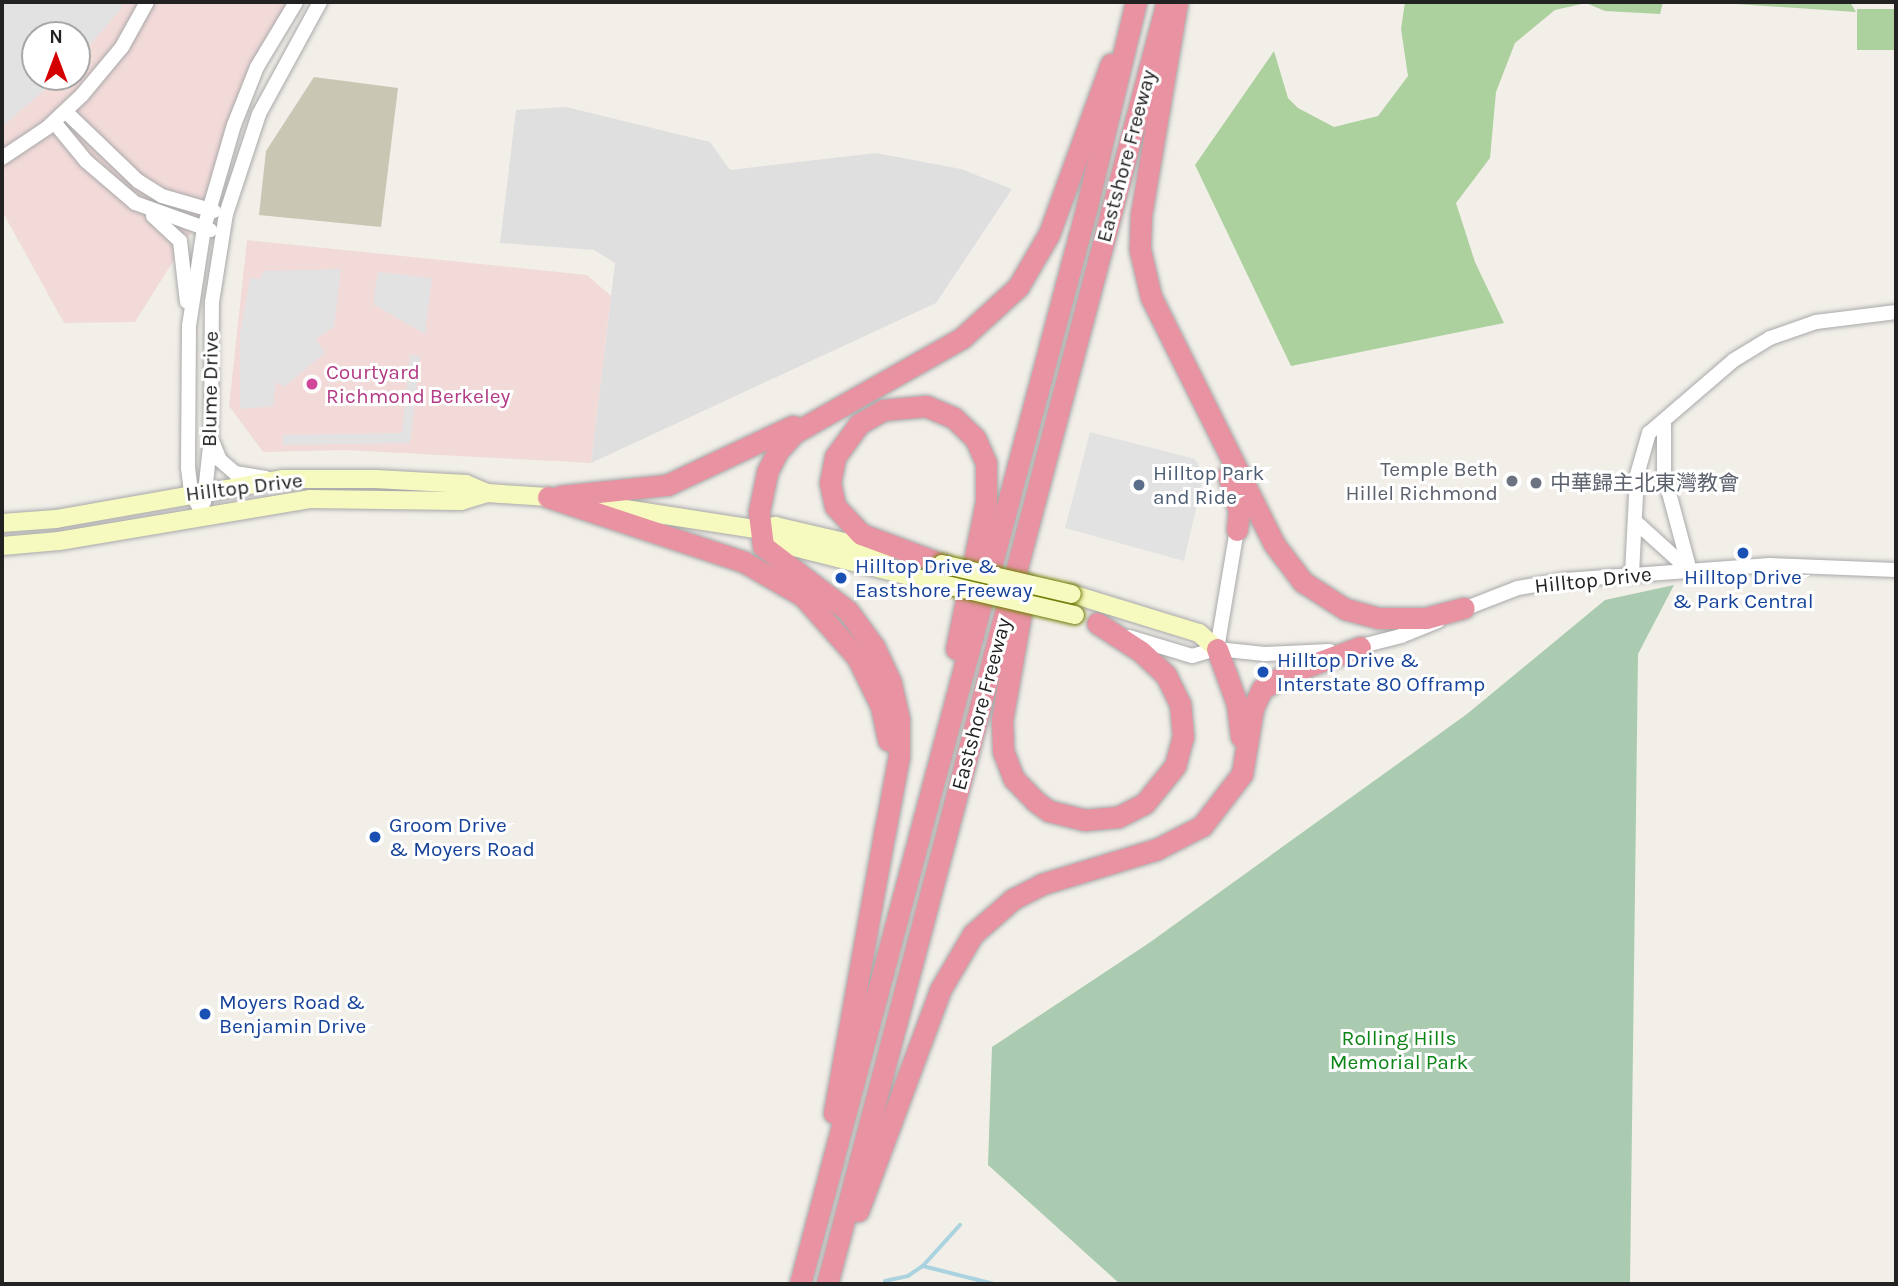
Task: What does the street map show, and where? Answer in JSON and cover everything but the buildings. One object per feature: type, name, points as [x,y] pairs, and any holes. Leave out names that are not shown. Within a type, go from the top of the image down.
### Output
[{"type":"highway","name":"Eastshore Freeway","points":[[800,1284],[1136,2]]},
{"type":"highway","name":"Eastshore Freeway","points":[[827,1284],[1167,2]]},
{"type":"highway","points":[[1177,2],[1139,239],[1151,297],[1202,404],[1283,558],[1316,592],[1345,609],[1378,618],[1426,618],[1464,608]]},
{"type":"highway","points":[[548,497],[667,485],[830,409],[962,338],[1018,287],[1052,226],[1104,78],[1130,24]]},
{"type":"highway","points":[[1202,404],[1237,499],[1237,530]]},
{"type":"highway","points":[[923,821],[988,477],[975,438],[954,418],[926,407],[883,410],[859,424],[841,444],[831,471],[835,506],[861,534],[942,564]]},
{"type":"highway","points":[[823,1196],[838,1087],[900,757],[899,719],[891,683],[874,647],[848,611],[763,546],[760,500],[777,452],[794,433],[830,409]]},
{"type":"highway","points":[[1043,474],[1004,705],[1003,751],[1014,779],[1035,801],[1049,811],[1084,820],[1118,817],[1145,803],[1175,766],[1183,737],[1180,704],[1166,675],[1140,651],[1097,623]]},
{"type":"highway","points":[[548,497],[744,562],[784,583],[818,610],[857,657],[883,715],[890,757],[884,836]]},
{"type":"highway","points":[[827,1284],[940,990],[967,940],[997,910],[1027,891],[1174,842],[1202,826],[1242,774],[1253,709],[1262,689],[1284,675],[1360,647]]},
{"type":"highway","points":[[1217,649],[1233,690],[1241,732],[1237,772],[1220,805]]},
{"type":"main road","name":"Hilltop Drive","points":[[2,523],[82,514],[198,491],[282,479],[466,484],[487,493],[548,497],[760,530],[775,526],[1072,594],[1199,634],[1217,649]]},
{"type":"main road","name":"Hilltop Drive","points":[[2,546],[59,541],[203,514],[309,499],[461,501],[487,493]]},
{"type":"main road","name":"Hilltop Drive","points":[[760,530],[774,542],[1075,615],[1097,623]]},
{"type":"street","points":[[2,158],[66,111],[114,57],[147,2]]},
{"type":"street","name":"Blume Drive","points":[[203,514],[198,491],[189,326],[207,210],[233,125],[257,67],[296,2]]},
{"type":"street","name":"Blume Drive","points":[[198,491],[211,436],[212,302],[226,214],[259,114],[320,2]]},
{"type":"street","points":[[66,111],[138,181],[162,196],[226,214]]},
{"type":"street","points":[[54,122],[86,161],[180,242],[189,326]]},
{"type":"street","points":[[135,202],[222,233]]},
{"type":"street","points":[[1632,573],[1638,524],[1641,455],[1649,433],[1664,424],[1691,394],[1770,338],[1816,322],[1896,312]]},
{"type":"street","points":[[1664,424],[1664,474],[1690,571]]},
{"type":"street","points":[[211,436],[220,460],[235,473],[282,479]]},
{"type":"street","points":[[1638,524],[1690,571]]},
{"type":"street","points":[[1217,649],[1237,530]]},
{"type":"street","name":"Hilltop Drive","points":[[1097,623],[1192,656],[1217,649],[1283,654],[1360,647],[1401,636],[1518,588],[1632,573],[1790,564],[1896,570]]},
{"type":"shaded area","points":[[2,2],[290,2],[201,217],[135,322],[64,323],[2,211]]},
{"type":"shaded area","points":[[2,2],[117,2],[123,7],[91,43],[91,21],[21,21],[21,91],[43,91],[2,127]]},
{"type":"shaded area","points":[[314,77],[398,88],[381,227],[259,215],[266,151]]},
{"type":"shaded area","points":[[566,107],[710,142],[730,170],[876,153],[961,169],[1012,189],[936,303],[591,463],[615,263],[594,250],[500,243],[516,110]]},
{"type":"shaded area","points":[[247,240],[587,275],[611,296],[591,463],[346,450],[263,452],[229,406]]},
{"type":"shaded area","points":[[341,269],[334,327],[316,339],[325,353],[284,387],[276,382],[273,406],[240,409],[240,334],[250,278],[260,279],[264,271]]},
{"type":"shaded area","points":[[378,272],[432,278],[425,334],[373,304]]},
{"type":"shaded area","points":[[410,355],[420,356],[410,443],[283,445],[283,435],[402,433]]},
{"type":"shaded area","name":"Hilltop Park and Ride","points":[[1090,432],[1195,459],[1204,474],[1184,561],[1065,528]]},
{"type":"green space","points":[[1405,2],[1663,2],[1660,14],[1605,11],[1586,3],[1555,10],[1515,43],[1496,92],[1490,158],[1456,203],[1475,262],[1504,323],[1291,366],[1195,165],[1274,51],[1288,98],[1298,108],[1334,127],[1378,116],[1408,76],[1401,29]]},
{"type":"green space","points":[[1707,2],[1850,2],[1856,12]]},
{"type":"green space","points":[[1857,9],[1896,9],[1896,50],[1857,50]]},
{"type":"green space","name":"Rolling Hills Memorial Park","points":[[1674,585],[1638,654],[1630,1284],[1120,1284],[988,1165],[992,1047],[1149,943],[1467,714],[1605,600]]},
{"type":"waterway","points":[[885,1281],[908,1276],[923,1266],[960,1225]]},
{"type":"waterway","points":[[923,1266],[994,1284]]},
{"type":"place","name":"Courtyard Richmond Berkeley","points":[[312,384]]},
{"type":"place","name":"Temple Beth Hillel Richmond","points":[[1512,481]]},
{"type":"place","name":"中華歸主北東灣教會","points":[[1536,483]]},
{"type":"place","name":"Hilltop Park and Ride","points":[[1139,485]]},
{"type":"place","name":"Hilltop Drive & Park Central","points":[[1743,553]]},
{"type":"place","name":"Hilltop Drive & Eastshore Freeway","points":[[841,578]]},
{"type":"place","name":"Hilltop Drive & Interstate 80 Offramp","points":[[1263,672]]},
{"type":"place","name":"Groom Drive & Moyers Road","points":[[375,837]]},
{"type":"place","name":"Moyers Road & Benjamin Drive","points":[[205,1014]]}]
